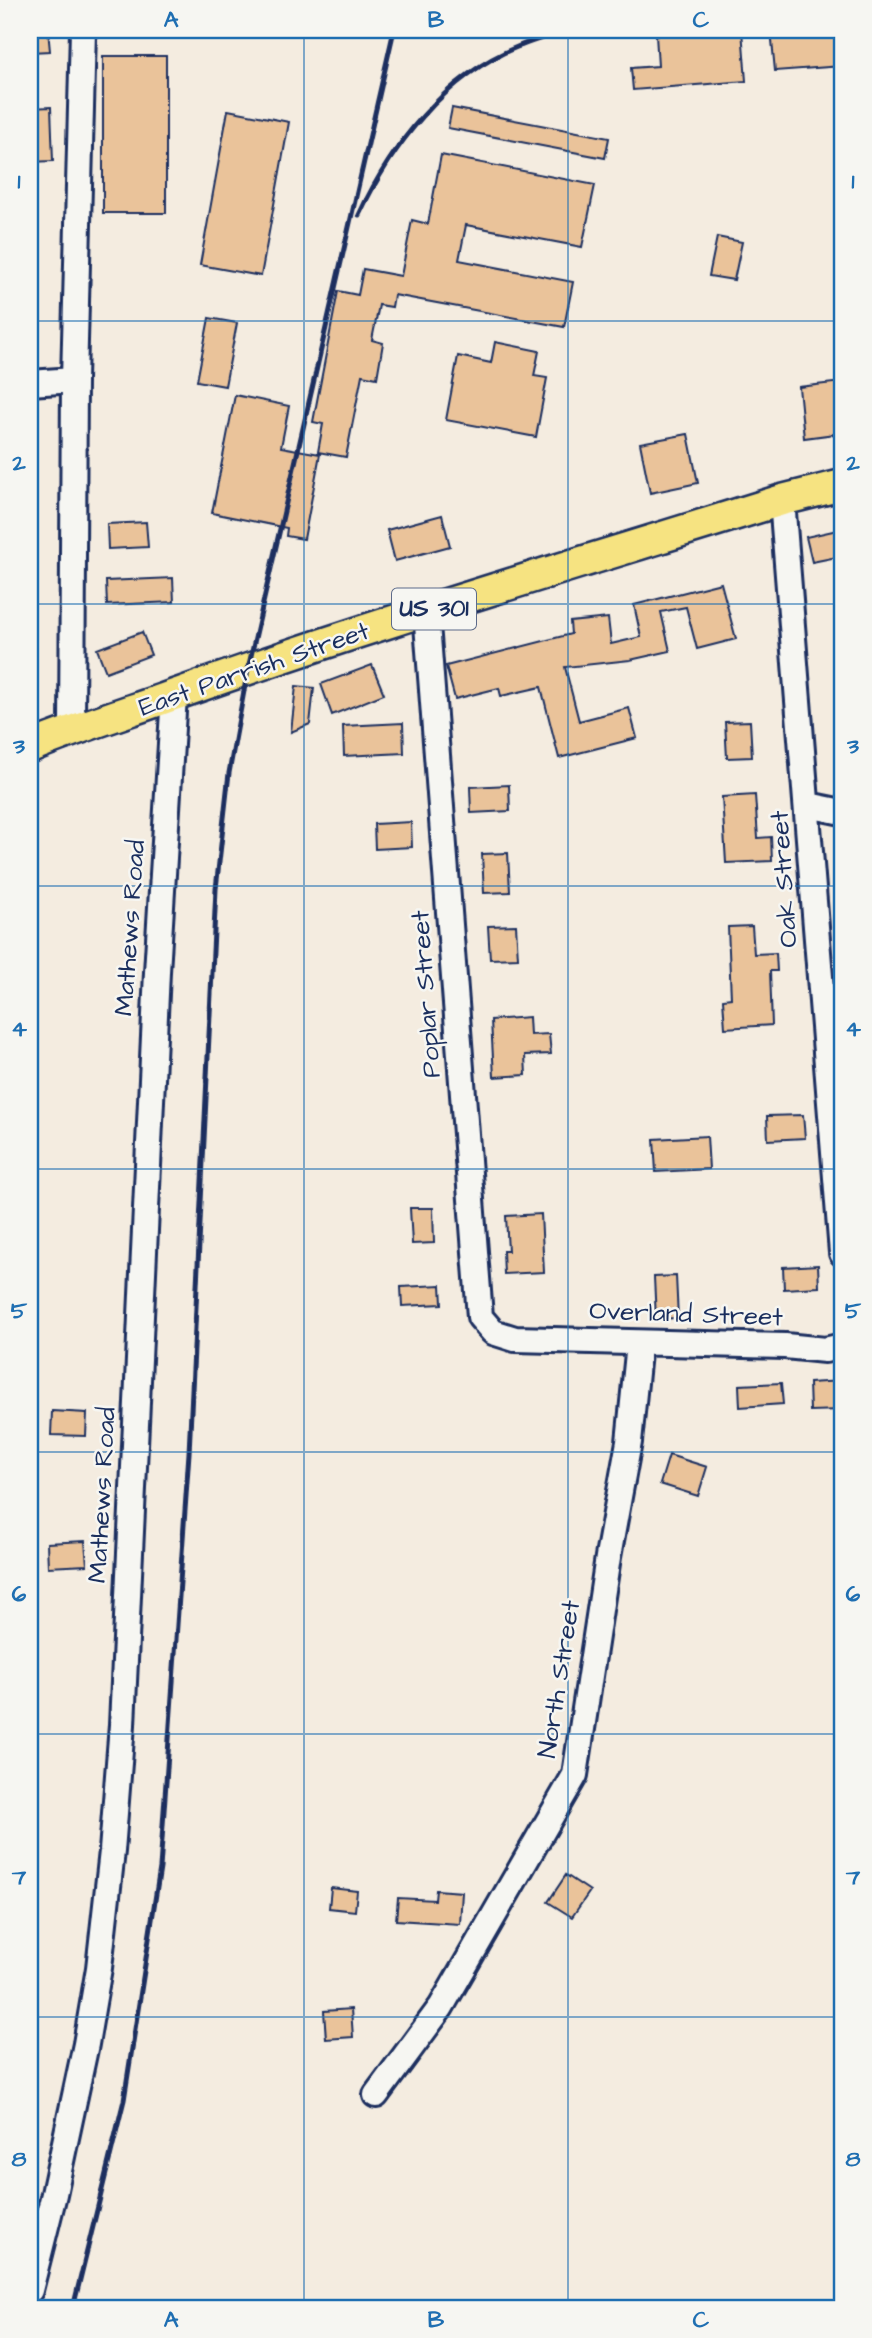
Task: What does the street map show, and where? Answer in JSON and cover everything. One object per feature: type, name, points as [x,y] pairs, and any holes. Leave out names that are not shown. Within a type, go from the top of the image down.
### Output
[{"type":"main road","name":"East Parrish Street","points":[[30,747],[72,730],[426,611],[782,500],[842,485]]},
{"type":"street","points":[[72,730],[74,380],[83,30]]},
{"type":"street","points":[[30,383],[74,380]]},
{"type":"street","name":"Oak Street","points":[[782,500],[842,1253]]},
{"type":"street","name":"Poplar Street","points":[[426,611],[480,1317],[493,1332],[514,1339],[527,1339]]},
{"type":"street","name":"Mathews Road","points":[[30,2290],[86,2044],[99,1968],[112,1851],[122,1725],[157,972],[174,695]]},
{"type":"street","points":[[808,805],[842,812]]},
{"type":"street","name":"Overland Street","points":[[527,1339],[785,1346],[825,1350],[842,1346]]},
{"type":"street","name":"North Street","points":[[376,2095],[441,2007],[575,1775],[608,1557],[629,1442],[639,1343]]},
{"type":"building","points":[[30,30],[48,30],[50,51],[30,52]]},
{"type":"building","points":[[742,30],[746,81],[633,90],[631,68],[658,66],[656,35]]},
{"type":"building","points":[[771,30],[842,30],[842,66],[775,71]]},
{"type":"building","points":[[103,56],[166,56],[166,213],[103,213]]},
{"type":"building","points":[[51,107],[53,161],[30,162],[30,108]]},
{"type":"building","points":[[452,108],[609,138],[605,158],[448,128]]},
{"type":"building","points":[[228,110],[289,122],[261,276],[200,265]]},
{"type":"building","points":[[441,155],[595,185],[582,247],[466,225],[459,260],[573,282],[564,327],[394,295],[392,307],[379,305],[372,340],[383,343],[377,378],[362,375],[346,457],[318,452],[323,424],[313,422],[338,291],[358,295],[363,269],[401,276],[412,220],[428,224]]},
{"type":"building","points":[[717,237],[742,242],[734,280],[709,276]]},
{"type":"building","points":[[209,318],[237,323],[225,386],[197,381]]},
{"type":"building","points":[[495,342],[539,351],[534,376],[547,378],[536,437],[446,420],[458,356],[491,363]]},
{"type":"building","points":[[842,382],[842,433],[804,438],[799,387]]},
{"type":"building","points":[[235,395],[289,406],[281,447],[320,454],[304,539],[286,536],[287,528],[212,513]]},
{"type":"building","points":[[688,434],[698,483],[650,493],[640,443]]},
{"type":"building","points":[[442,515],[450,546],[395,561],[387,530]]},
{"type":"building","points":[[146,522],[148,547],[108,549],[107,524]]},
{"type":"building","points":[[842,529],[842,556],[812,562],[806,537]]},
{"type":"building","points":[[173,578],[174,602],[107,605],[106,581]]},
{"type":"building","points":[[721,583],[736,639],[697,649],[686,607],[661,612],[670,651],[630,660],[565,667],[579,721],[629,708],[637,738],[559,758],[541,687],[501,696],[499,688],[455,699],[446,666],[571,634],[570,622],[608,618],[611,644],[641,637],[634,605]]},
{"type":"building","points":[[142,632],[151,655],[106,672],[97,649]]},
{"type":"building","points":[[372,665],[384,694],[332,715],[321,684]]},
{"type":"building","points":[[296,686],[314,688],[310,724],[291,732]]},
{"type":"building","points":[[750,721],[752,757],[727,758],[725,722]]},
{"type":"building","points":[[403,723],[404,753],[344,756],[343,726]]},
{"type":"building","points":[[509,785],[510,811],[471,813],[470,787]]},
{"type":"building","points":[[755,795],[758,838],[771,837],[772,861],[726,863],[722,797]]},
{"type":"building","points":[[411,822],[412,847],[375,849],[374,824]]},
{"type":"building","points":[[508,853],[510,892],[484,893],[482,854]]},
{"type":"building","points":[[516,925],[518,958],[490,959],[488,926]]},
{"type":"building","points":[[752,926],[754,954],[776,953],[777,971],[770,971],[772,1025],[725,1028],[723,999],[731,998],[728,927]]},
{"type":"building","points":[[529,1017],[530,1035],[549,1034],[551,1054],[525,1055],[526,1075],[494,1077],[491,1020]]},
{"type":"building","points":[[803,1115],[805,1138],[768,1140],[767,1116]]},
{"type":"building","points":[[707,1136],[709,1169],[656,1172],[654,1139]]},
{"type":"building","points":[[410,1208],[433,1208],[434,1243],[412,1244]]},
{"type":"building","points":[[541,1214],[544,1272],[504,1274],[503,1251],[508,1251],[506,1216]]},
{"type":"building","points":[[818,1265],[819,1287],[784,1289],[783,1267]]},
{"type":"building","points":[[676,1276],[678,1318],[656,1319],[654,1277]]},
{"type":"building","points":[[441,1285],[442,1304],[402,1306],[401,1287]]},
{"type":"building","points":[[842,1381],[842,1410],[810,1411],[809,1383]]},
{"type":"building","points":[[781,1383],[783,1404],[740,1407],[739,1385]]},
{"type":"building","points":[[52,1411],[87,1413],[86,1436],[51,1435]]},
{"type":"building","points":[[669,1455],[707,1467],[698,1496],[660,1484]]},
{"type":"building","points":[[85,1541],[87,1565],[48,1567],[47,1543]]},
{"type":"building","points":[[566,1875],[590,1891],[572,1917],[548,1902]]},
{"type":"building","points":[[331,1888],[357,1891],[355,1911],[329,1908]]},
{"type":"building","points":[[436,1890],[462,1892],[460,1924],[396,1920],[398,1898],[435,1900]]},
{"type":"building","points":[[351,2009],[353,2037],[326,2039],[324,2011]]},
{"type":"railway","points":[[73,2308],[124,2100],[160,1868],[189,1453],[216,889],[229,773],[248,669],[394,30]]},
{"type":"railway","points":[[359,215],[404,139],[444,95],[491,60],[523,44],[568,30]]}]
